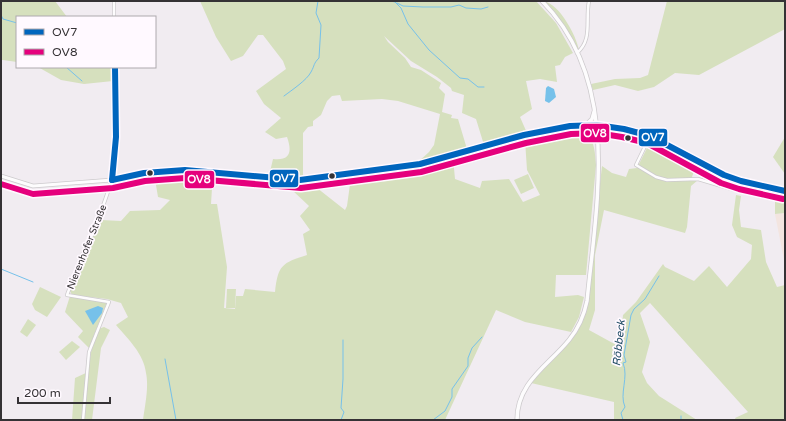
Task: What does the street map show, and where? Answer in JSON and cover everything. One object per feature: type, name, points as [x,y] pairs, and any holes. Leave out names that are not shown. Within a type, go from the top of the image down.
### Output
[{"type":"main road","points":[[517,420],[521,399],[528,384],[538,371],[574,334],[585,308],[599,186],[597,125],[589,86],[577,53],[562,26],[542,1]]},
{"type":"main road","points":[[595,111],[592,119],[586,125],[598,137]]},
{"type":"main road","points":[[597,125],[610,126],[650,136],[724,175],[741,181],[778,189],[785,189]]},
{"type":"main road","points":[[598,137],[603,130],[610,126]]},
{"type":"street","points":[[114,1],[114,16]]},
{"type":"street","points":[[577,53],[586,44],[588,1]]},
{"type":"street","points":[[112,180],[116,137],[115,68]]},
{"type":"street","points":[[1,176],[32,186],[112,180],[144,173],[185,170],[300,180],[420,164],[524,136],[586,125],[597,125]]},
{"type":"street","points":[[650,136],[636,165],[656,177],[676,180],[698,179],[735,190],[766,194]]},
{"type":"street","name":"Nierenhofer Straße","points":[[82,420],[89,352],[109,302],[67,295],[83,253],[94,232],[112,180]]},
{"type":"shaded area","points":[[785,213],[785,265],[775,214]]},
{"type":"green space","points":[[1,1],[55,1],[66,16],[16,16],[16,62],[1,60]]},
{"type":"green space","points":[[200,1],[536,1],[556,23],[573,53],[565,57],[560,65],[555,66],[557,82],[540,79],[526,81],[532,109],[520,117],[527,133],[484,145],[476,119],[462,113],[464,95],[452,91],[451,88],[437,77],[411,61],[384,36],[388,42],[405,58],[411,67],[421,70],[441,83],[439,88],[445,94],[442,112],[452,115],[451,118],[458,119],[467,149],[417,163],[434,145],[440,114],[398,101],[382,99],[342,101],[340,95],[332,96],[327,101],[321,115],[313,121],[313,126],[308,127],[303,133],[303,178],[269,176],[273,159],[287,157],[290,151],[287,137],[276,139],[265,132],[281,118],[264,104],[256,91],[286,69],[283,61],[263,35],[258,35],[243,56],[231,61],[216,37]]},
{"type":"green space","points":[[544,1],[556,8],[566,21],[575,37],[579,50],[576,48],[564,25]]},
{"type":"green space","points":[[667,1],[785,1],[785,29],[699,75],[675,73],[654,87],[638,91],[615,85],[593,90],[591,84],[615,79],[640,78],[648,75]]},
{"type":"green space","points":[[40,68],[113,68],[113,81],[84,84],[61,80]]},
{"type":"green space","points":[[573,131],[586,132],[589,136],[593,143],[596,165],[586,275],[556,275],[555,297],[578,295],[584,297],[579,317],[571,332],[525,322],[496,310],[445,420],[143,420],[147,390],[145,366],[139,353],[116,325],[128,317],[121,303],[107,299],[72,295],[70,291],[82,257],[101,220],[121,221],[130,211],[160,210],[170,200],[158,197],[154,173],[185,171],[213,173],[211,204],[217,204],[227,267],[224,308],[235,309],[236,296],[243,296],[245,289],[275,292],[278,276],[283,266],[292,260],[307,255],[303,234],[310,230],[300,216],[309,206],[292,190],[312,184],[345,210],[347,206],[351,177],[389,174],[453,158],[455,179],[480,188],[482,181],[509,179],[523,202],[540,195],[527,170],[525,140]]},
{"type":"green space","points":[[785,137],[785,174],[773,157]]},
{"type":"green space","points":[[650,142],[672,152],[695,168],[691,180],[698,180],[691,186],[687,227],[685,233],[604,210],[595,255],[595,310],[589,330],[620,347],[623,315],[636,302],[663,264],[665,267],[694,281],[709,266],[727,287],[751,259],[752,245],[737,237],[732,225],[736,195],[741,196],[739,210],[741,227],[761,230],[766,262],[777,287],[785,285],[785,420],[736,420],[735,418],[748,412],[650,303],[640,313],[650,342],[642,372],[647,383],[659,396],[697,420],[614,420],[614,402],[531,383],[575,334],[585,313],[602,166],[612,173],[626,177],[629,169],[637,168]]},
{"type":"green space","points":[[528,174],[534,188],[521,194],[514,180]]},
{"type":"green space","points":[[775,193],[785,195],[785,213],[775,214]]},
{"type":"green space","points":[[40,287],[61,297],[47,317],[35,310],[32,304]]},
{"type":"green space","points":[[227,289],[236,289],[235,308],[226,308]]},
{"type":"green space","points":[[70,296],[107,302],[89,348],[78,337],[83,331],[65,312]]},
{"type":"green space","points":[[28,319],[36,325],[27,337],[20,332]]},
{"type":"green space","points":[[104,327],[110,330],[101,348],[92,420],[72,420],[75,378],[88,372],[91,352],[98,329]]},
{"type":"green space","points":[[72,341],[80,347],[66,360],[59,352]]},
{"type":"water","points":[[548,86],[554,89],[556,97],[549,103],[545,101],[546,88]]},
{"type":"water","points":[[98,306],[103,308],[102,313],[93,325],[85,311]]},
{"type":"waterway","points":[[284,96],[306,78],[319,58],[321,25],[316,13],[318,1]]},
{"type":"waterway","points":[[391,1],[395,2],[401,8],[408,24],[429,50],[460,78],[468,79],[478,87],[484,87]]},
{"type":"waterway","points":[[397,3],[403,6],[423,7],[451,7],[459,5],[466,8],[481,9],[488,7]]},
{"type":"waterway","points":[[1,15],[3,19],[16,23]]},
{"type":"waterway","points":[[67,68],[82,81]]},
{"type":"waterway","points":[[1,269],[33,282]]},
{"type":"waterway","name":"Röbbeck","points":[[623,420],[621,413],[625,407],[623,402],[625,374],[623,363],[626,362],[624,355],[631,315],[634,309],[645,299],[659,276]]},
{"type":"waterway","points":[[433,420],[445,411],[452,397],[452,389],[468,366],[468,358],[472,348],[482,337]]},
{"type":"waterway","points":[[341,420],[344,412],[341,408],[343,340]]},
{"type":"waterway","points":[[165,359],[176,420]]},
{"type":"transit line","name":"OV7","points":[[112,180],[116,137],[115,68]]},
{"type":"transit line","name":"OV7","points":[[112,180],[144,173],[185,170],[300,180],[420,164],[524,135],[570,126],[597,125],[624,129],[650,136],[724,175],[741,181],[785,191]]},
{"type":"transit line","name":"OV8","points":[[1,184],[33,194],[113,188],[145,181],[185,178],[301,188],[421,172],[526,143],[571,134],[597,133],[647,143],[721,183],[739,189],[783,199]]}]
